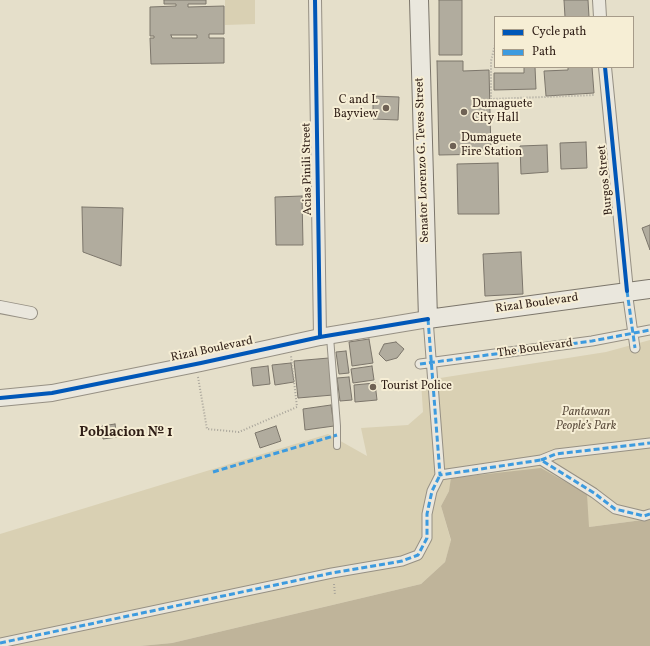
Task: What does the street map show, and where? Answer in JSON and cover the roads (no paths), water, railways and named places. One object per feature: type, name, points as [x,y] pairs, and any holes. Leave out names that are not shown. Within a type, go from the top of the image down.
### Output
[{"type":"main road","name":"Senator Lorenzo G. Teves Street","points":[[419,0],[428,319]]},
{"type":"main road","name":"Rizal Boulevard","points":[[428,319],[650,289]]},
{"type":"street","name":"Acias Pinili Street","points":[[315,0],[325,336]]},
{"type":"street","points":[[599,0],[600,16]]},
{"type":"street","name":"Burgos Street","points":[[605,68],[627,292]]},
{"type":"street","points":[[627,292],[635,348]]},
{"type":"street","points":[[0,307],[31,313]]},
{"type":"street","name":"Rizal Boulevard","points":[[0,398],[52,393],[325,336],[428,319]]},
{"type":"street","points":[[0,643],[332,573],[402,562],[418,555],[427,538],[427,514],[432,491],[440,474],[430,363],[428,319]]},
{"type":"street","name":"The Boulevard","points":[[420,364],[524,351],[650,330]]},
{"type":"street","points":[[440,474],[540,460],[556,454],[650,443]]},
{"type":"street","points":[[540,460],[615,509],[644,516],[650,514]]},
{"type":"lane","points":[[325,336],[337,426],[337,446]]},
{"type":"place","name":"C and L Bayview","points":[[386,108]]},
{"type":"place","name":"Dumaguete City Hall","points":[[464,112]]},
{"type":"place","name":"Dumaguete Fire Station","points":[[453,146]]},
{"type":"place","name":"Tourist Police","points":[[373,387]]},
{"type":"district","name":"Poblacion № 1","points":[[126,433]]},
{"type":"park label","name":"Pantawan People’s Park","points":[[586,420]]}]
